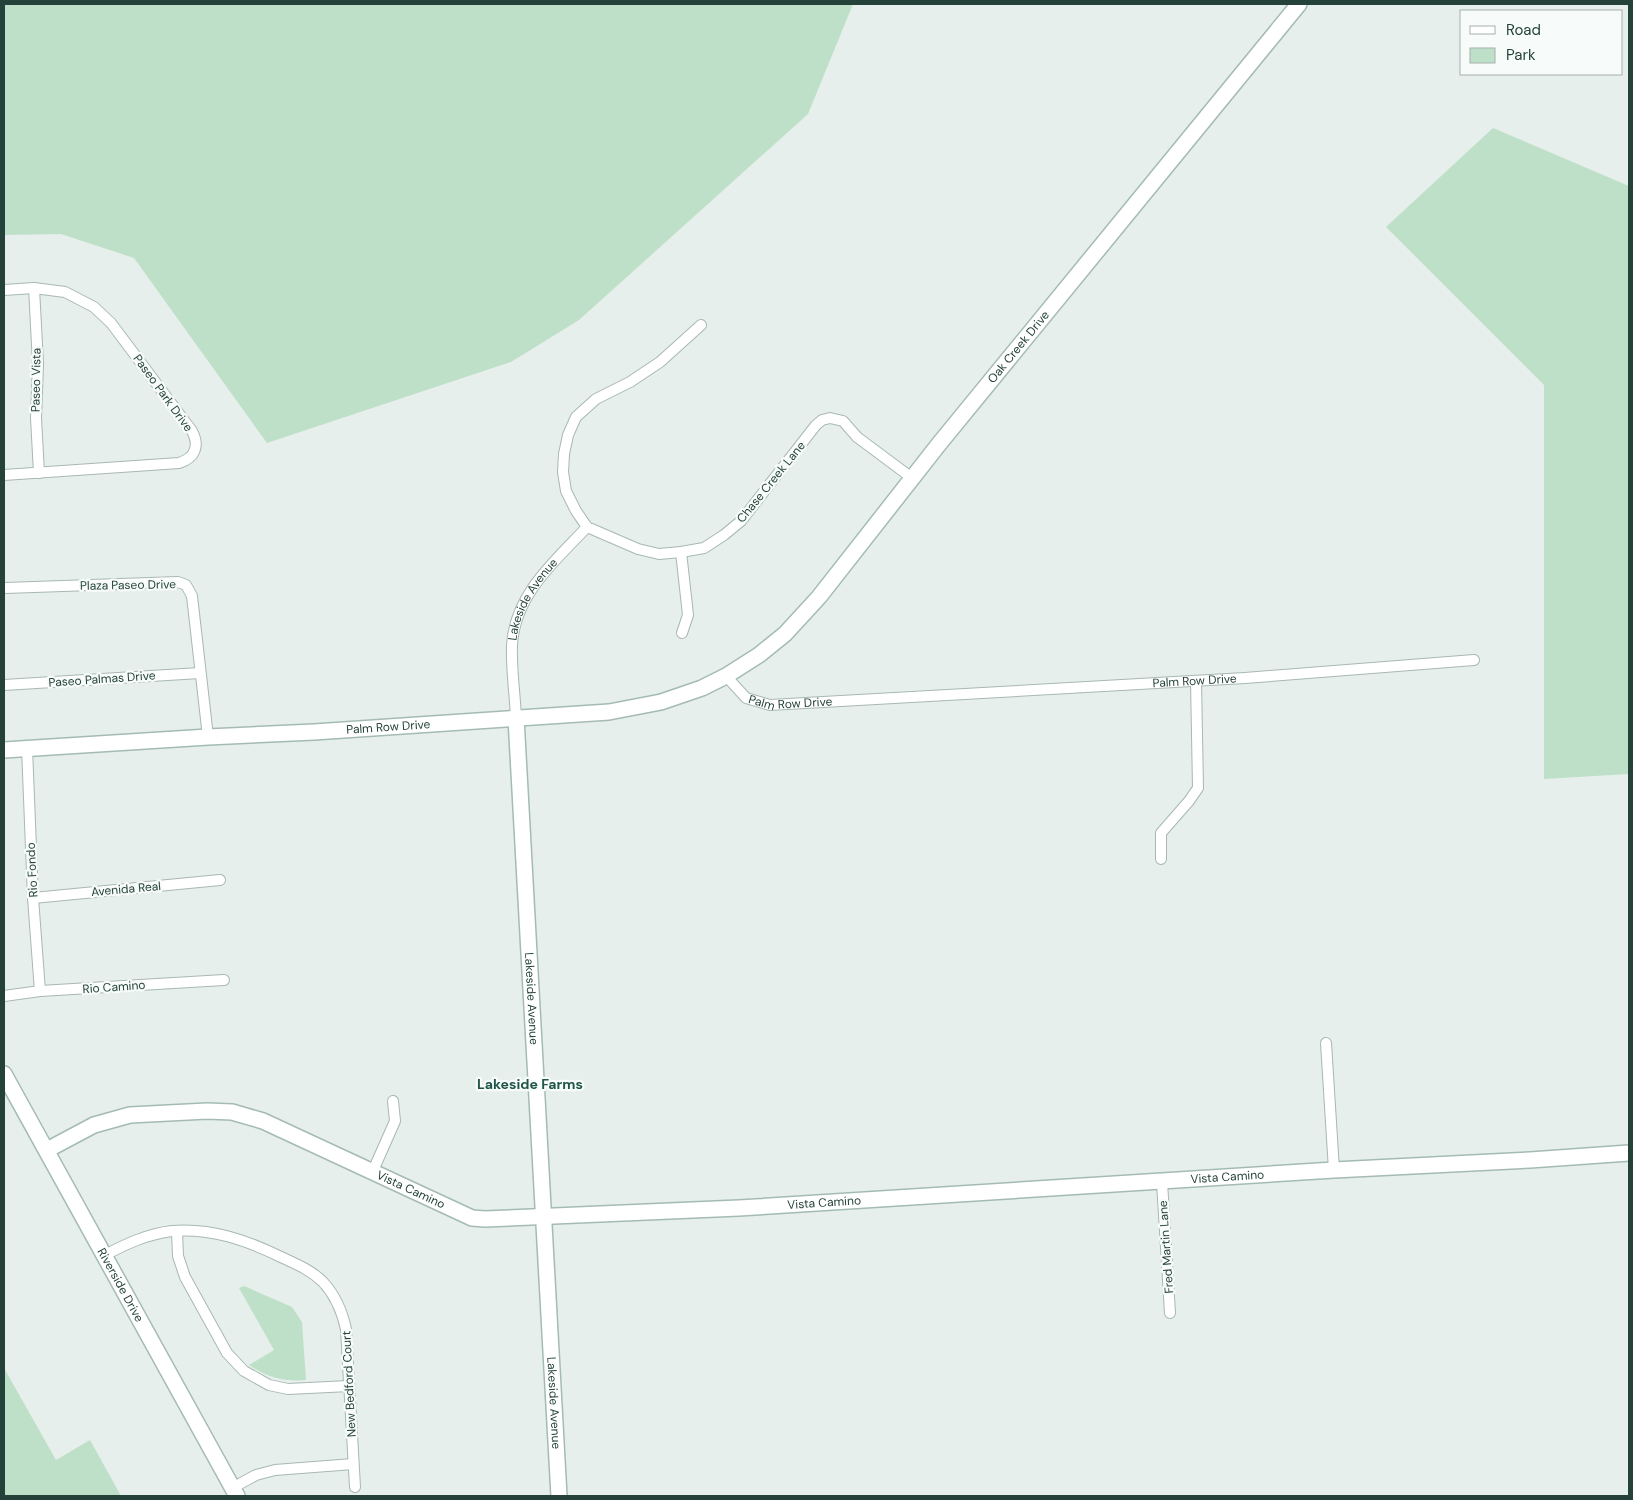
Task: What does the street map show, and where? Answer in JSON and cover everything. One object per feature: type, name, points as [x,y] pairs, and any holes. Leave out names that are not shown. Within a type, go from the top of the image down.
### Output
[{"type":"street","name":"Oak Creek Drive","points":[[726,676],[759,655],[785,634],[819,596],[912,478],[1299,4]]},
{"type":"street","name":"Paseo Park Drive","points":[[4,290],[34,288],[65,292],[94,307],[111,322],[196,438],[194,454],[189,460],[179,463],[4,474]]},
{"type":"street","name":"Paseo Vista","points":[[34,288],[38,364],[36,418],[39,473]]},
{"type":"street","points":[[587,527],[576,512],[566,491],[563,472],[568,435],[576,417],[596,399],[630,382],[660,362],[701,325]]},
{"type":"street","name":"Chase Creek Lane","points":[[587,527],[638,549],[659,554],[704,548],[741,521],[816,425],[826,418],[835,418],[843,421],[857,437],[912,478]]},
{"type":"street","name":"Lakeside Avenue","points":[[559,1496],[512,644],[517,619],[528,593],[540,577],[587,527]]},
{"type":"street","points":[[681,552],[688,615],[682,633]]},
{"type":"street","name":"Plaza Paseo Drive","points":[[5,588],[182,583],[191,592],[208,737]]},
{"type":"street","name":"Palm Row Drive","points":[[4,750],[609,712],[642,707],[684,695],[726,676],[746,698],[770,706],[1196,681],[1474,660]]},
{"type":"street","name":"Paseo Palmas Drive","points":[[4,685],[200,673]]},
{"type":"street","points":[[1161,859],[1161,833],[1198,788],[1196,681]]},
{"type":"street","name":"Rio Fondo","points":[[27,748],[33,898],[40,992]]},
{"type":"street","name":"Avenida Real","points":[[33,898],[220,880]]},
{"type":"street","name":"Rio Camino","points":[[4,996],[224,980]]},
{"type":"street","points":[[1326,1044],[1334,1170]]},
{"type":"street","name":"Riverside Drive","points":[[4,1074],[235,1492]]},
{"type":"street","points":[[372,1173],[395,1121],[394,1101]]},
{"type":"street","name":"Vista Camino","points":[[47,1150],[94,1125],[130,1115],[207,1111],[232,1112],[263,1121],[472,1218],[544,1217],[739,1208],[1629,1153]]},
{"type":"street","name":"Fred Martin Lane","points":[[1162,1182],[1170,1313]]},
{"type":"street","points":[[177,1231],[178,1256],[185,1277],[227,1353],[238,1366],[260,1381],[278,1388],[349,1386]]},
{"type":"street","name":"New Bedford Court","points":[[104,1255],[141,1237],[177,1231],[201,1231],[241,1239],[306,1268],[317,1276],[333,1294],[344,1319],[346,1329],[355,1487]]},
{"type":"street","points":[[235,1492],[256,1475],[275,1470],[354,1464]]},
{"type":"green space","points":[[4,4],[853,4],[808,114],[579,320],[511,362],[267,443],[134,258],[61,234],[4,235]]},
{"type":"green space","points":[[1493,128],[1629,186],[1629,774],[1544,779],[1544,385],[1386,227]]},
{"type":"green space","points":[[244,1286],[292,1307],[302,1322],[306,1380],[276,1378],[262,1373],[249,1365],[274,1350],[239,1288]]},
{"type":"green space","points":[[4,1368],[56,1460],[90,1440],[121,1496],[4,1496]]},
{"type":"district","name":"Lakeside Farms","points":[[530,1084]]}]
